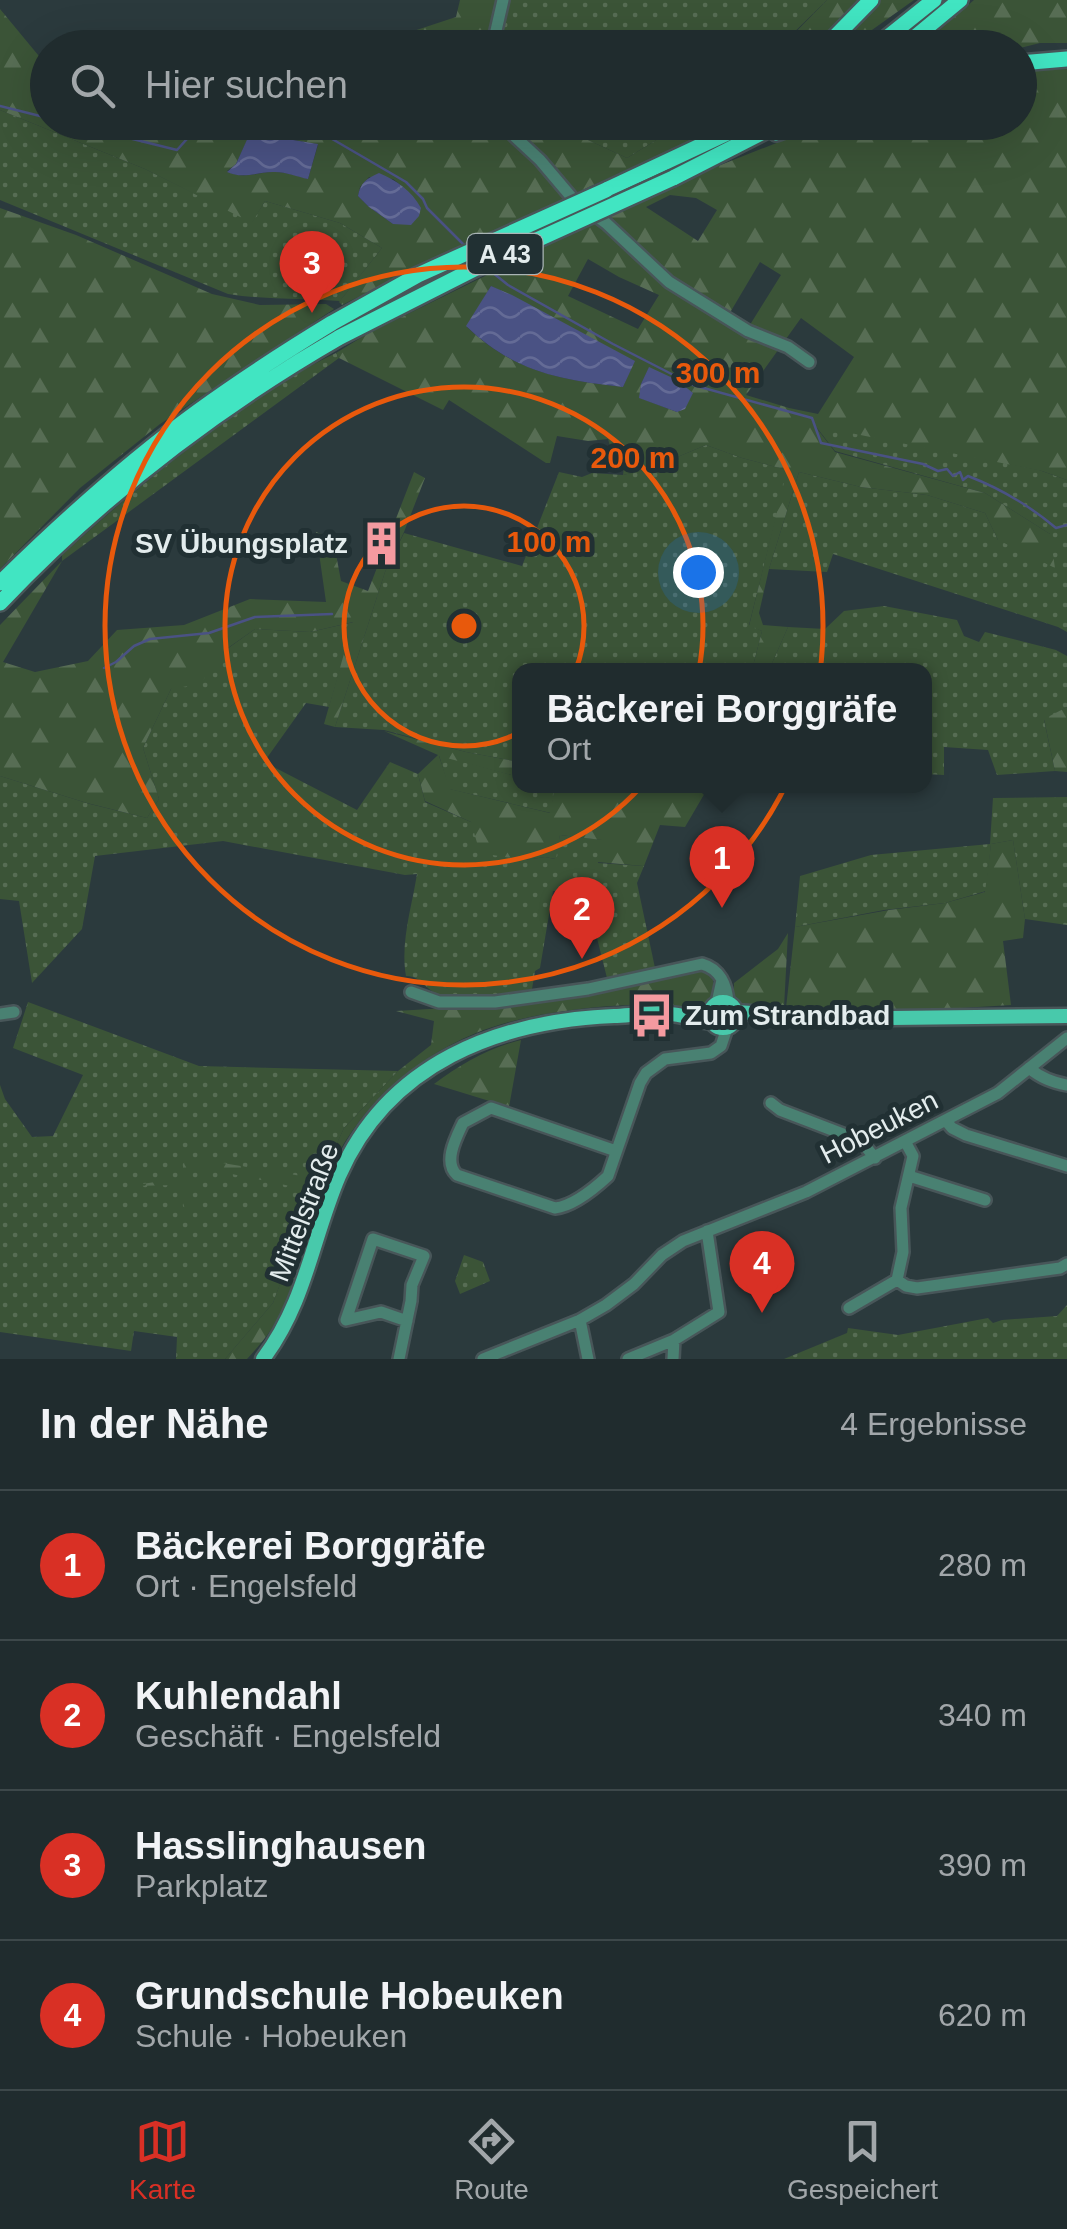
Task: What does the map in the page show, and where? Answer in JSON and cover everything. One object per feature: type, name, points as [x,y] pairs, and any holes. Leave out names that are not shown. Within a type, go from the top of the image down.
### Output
[{"type":"highway","points":[[842,30],[871,0]]},
{"type":"highway","points":[[896,30],[934,0]]},
{"type":"highway","points":[[924,30],[960,0]]},
{"type":"highway","points":[[1037,62],[1067,59]]},
{"type":"highway","points":[[666,162],[700,140]]},
{"type":"highway","name":"A 43","points":[[0,604],[43,558],[204,424],[418,275],[713,140]]},
{"type":"highway","name":"A 43","points":[[0,582],[75,512],[213,401],[336,330],[751,140]]},
{"type":"highway","points":[[744,144],[755,140]]},
{"type":"main road","name":"Mittelstraße","points":[[263,1359],[279,1337],[300,1294],[326,1210],[347,1160],[377,1113],[413,1079],[460,1050],[524,1028],[592,1017],[1067,1016]]},
{"type":"street","points":[[496,30],[503,0]]},
{"type":"street","points":[[518,140],[573,199],[606,223],[669,282],[748,331],[809,362]]},
{"type":"street","points":[[410,992],[438,1002],[495,1002],[576,991],[702,964],[714,968],[728,993],[717,1048],[706,1054],[665,1059],[646,1073],[606,1179],[583,1197],[560,1208],[457,1175],[450,1167],[462,1123],[491,1108],[616,1151]]},
{"type":"street","points":[[0,1014],[14,1012]]},
{"type":"street","name":"Hobeuken","points":[[483,1359],[580,1320],[620,1296],[682,1241],[806,1192],[998,1093],[1063,1040],[1067,1029]]},
{"type":"street","points":[[1029,1068],[1038,1076],[1067,1085]]},
{"type":"street","points":[[771,1103],[792,1116],[861,1141],[874,1158]]},
{"type":"street","points":[[946,1121],[966,1135],[1067,1166]]},
{"type":"street","points":[[849,1308],[897,1280],[904,1252],[901,1208],[913,1156],[906,1142]]},
{"type":"street","points":[[910,1176],[986,1200]]},
{"type":"street","points":[[628,1359],[674,1340],[719,1312],[707,1231]]},
{"type":"street","points":[[399,1359],[407,1321],[412,1284],[424,1256],[373,1238],[346,1320],[381,1312],[407,1321]]},
{"type":"street","points":[[897,1280],[917,1288],[1067,1264]]},
{"type":"street","points":[[580,1320],[588,1359]]},
{"type":"street","points":[[673,1359],[674,1340]]},
{"type":"green space","points":[[460,0],[499,0],[492,30],[417,30],[456,17]]},
{"type":"green space","points":[[509,0],[827,0],[796,30],[502,30]]},
{"type":"green space","points":[[827,0],[864,0],[831,30],[798,30]]},
{"type":"green space","points":[[878,0],[914,0],[872,30],[851,30]]},
{"type":"green space","points":[[974,0],[1067,0],[1067,43],[1037,44],[1037,30],[940,30]]},
{"type":"green space","points":[[0,9],[30,45],[30,122],[0,110]]},
{"type":"green space","points":[[1067,64],[1067,480],[1042,471],[815,426],[835,452],[985,493],[1050,534],[1055,568],[998,540],[985,513],[927,495],[861,487],[799,472],[759,613],[763,625],[788,627],[772,663],[754,663],[762,631],[749,626],[787,470],[706,445],[649,469],[623,475],[625,459],[612,453],[608,439],[588,441],[557,436],[550,463],[546,463],[449,400],[443,410],[339,358],[336,353],[548,245],[713,168],[784,140],[1037,140],[1037,67]],"holes":[[[670,195],[696,198],[717,210],[698,241],[646,207]],[[588,259],[659,295],[638,329],[568,296]],[[760,262],[781,275],[748,328],[728,316]],[[491,286],[634,361],[623,387],[539,371],[485,342],[467,327]],[[801,318],[854,357],[818,414],[746,395]],[[649,368],[686,385],[677,412],[640,398],[641,384]]]},
{"type":"green space","points":[[0,110],[30,122],[30,140],[74,140],[145,169],[252,222],[265,201],[340,223],[382,248],[340,301],[228,294],[0,200]]},
{"type":"green space","points":[[74,140],[247,140],[236,164],[227,171],[245,175],[279,172],[308,179],[318,145],[295,140],[588,140],[627,158],[656,140],[690,140],[342,305],[339,302],[382,248],[340,223],[265,201],[252,223],[145,169]],"holes":[[[369,177],[393,179],[402,186],[393,224],[358,196]]]},
{"type":"green space","points":[[588,140],[656,140],[627,158]]},
{"type":"green space","points":[[0,208],[76,235],[212,294],[260,305],[326,304],[334,309],[160,424],[80,488],[0,569]]},
{"type":"green space","points":[[336,353],[339,358],[62,561],[62,555],[84,535],[196,443],[277,386]]},
{"type":"green space","points":[[814,424],[1039,470],[1067,480],[1067,632],[833,554],[827,572],[769,569],[799,472],[861,487],[927,495],[985,513],[998,540],[1050,534],[985,493],[835,451]]},
{"type":"green space","points":[[706,445],[788,470],[749,625],[762,631],[754,663],[512,663],[512,761],[384,730],[335,727],[385,572],[404,533],[522,566],[559,472],[582,477],[649,469]]},
{"type":"green space","points":[[414,472],[425,478],[385,572],[335,727],[324,724],[353,622],[310,632],[255,629],[225,650],[200,684],[171,689],[143,748],[159,799],[147,818],[0,776],[0,625],[62,561],[3,662],[35,672],[88,661],[117,630],[184,625],[250,599],[326,602],[316,532],[333,538],[341,581],[368,591]]},
{"type":"green space","points":[[884,606],[957,620],[964,636],[979,642],[985,632],[1067,656],[1067,707],[1044,720],[1055,771],[997,775],[988,750],[944,747],[944,775],[932,774],[932,663],[772,663],[788,627],[825,629],[844,611]]},
{"type":"green space","points":[[354,622],[329,707],[306,703],[264,762],[357,810],[390,762],[418,774],[425,802],[471,822],[525,860],[555,859],[560,835],[603,840],[598,863],[644,866],[637,883],[655,968],[607,978],[585,890],[553,891],[540,968],[535,971],[532,989],[474,998],[440,995],[416,978],[406,976],[406,938],[417,874],[223,841],[95,856],[82,929],[32,983],[19,901],[0,899],[0,776],[147,818],[159,799],[143,748],[171,689],[255,629],[310,632]]},
{"type":"green space","points":[[1067,707],[1067,772],[1055,771],[1044,719]]},
{"type":"green space","points":[[384,731],[512,761],[512,775],[439,756],[450,789],[550,813],[554,793],[705,793],[685,827],[660,825],[644,866],[597,862],[602,840],[560,835],[556,859],[525,860],[480,853],[471,822],[425,801],[418,774],[438,755]]},
{"type":"green space","points":[[439,755],[512,775],[512,793],[554,793],[551,813],[449,789]]},
{"type":"green space","points":[[1067,797],[1067,925],[1025,919],[1013,840],[991,844],[986,891],[945,903],[795,927],[800,876],[871,855],[990,844],[993,798]]},
{"type":"green space","points":[[1013,840],[1025,919],[1023,938],[1003,941],[1011,1005],[878,1013],[786,1008],[795,927],[945,903],[985,892],[991,844]]},
{"type":"green space","points":[[788,933],[784,1007],[742,1005],[734,995],[734,983],[778,949]]},
{"type":"green space","points":[[700,969],[713,980],[711,998],[703,1005],[606,1006],[517,1020],[450,1045],[402,1077],[362,1118],[332,1166],[283,1309],[272,1328],[247,1359],[225,1359],[273,1303],[314,1191],[193,1166],[187,1215],[177,1185],[130,1186],[180,1178],[186,1157],[320,1179],[344,1128],[398,1071],[431,1045],[434,1021],[396,1011],[464,1007]]},
{"type":"green space","points":[[28,1002],[199,1066],[398,1071],[344,1128],[315,1191],[273,1303],[225,1359],[176,1359],[177,1337],[134,1331],[131,1351],[0,1332],[0,1085],[5,1099],[32,1137],[53,1136],[83,1075],[13,1048]]},
{"type":"green space","points":[[521,1040],[509,1107],[434,1084],[476,1058]]},
{"type":"green space","points":[[464,1255],[483,1262],[490,1281],[460,1294],[455,1281]]},
{"type":"green space","points":[[1067,1305],[1067,1359],[784,1359],[847,1333],[848,1328],[898,1335],[988,1318],[993,1323],[1057,1316]]},
{"type":"water","points":[[247,140],[318,144],[308,179],[279,172],[227,172],[236,164]]},
{"type":"water","points":[[379,173],[403,187],[421,208],[411,225],[393,224],[358,196],[365,182]]},
{"type":"water","points":[[491,286],[635,361],[623,387],[539,371],[484,342],[466,326]]},
{"type":"water","points":[[649,367],[677,380],[693,393],[685,409],[677,412],[639,398]]},
{"type":"waterway","points":[[0,106],[30,114]]},
{"type":"waterway","points":[[137,140],[177,150],[186,140]]},
{"type":"waterway","points":[[334,140],[406,182],[464,245]]},
{"type":"waterway","points":[[487,268],[508,285],[693,385],[812,418],[821,443],[923,464],[938,471],[947,469],[953,476],[960,472],[963,480],[968,476],[1003,492],[1056,528],[1067,525]]},
{"type":"waterway","points":[[104,668],[150,639],[209,633],[255,617],[332,614]]},
{"type":"place","name":"Hasslinghausen","points":[[312,313]]},
{"type":"place","name":"SV Übungsplatz","points":[[381,543]]},
{"type":"place","name":"Bäckerei Borggräfe","points":[[722,908]]},
{"type":"place","name":"Kuhlendahl","points":[[582,959]]},
{"type":"place","name":"Zum Strandbad","points":[[652,1015]]},
{"type":"place","name":"Grundschule Hobeuken","points":[[762,1313]]}]
